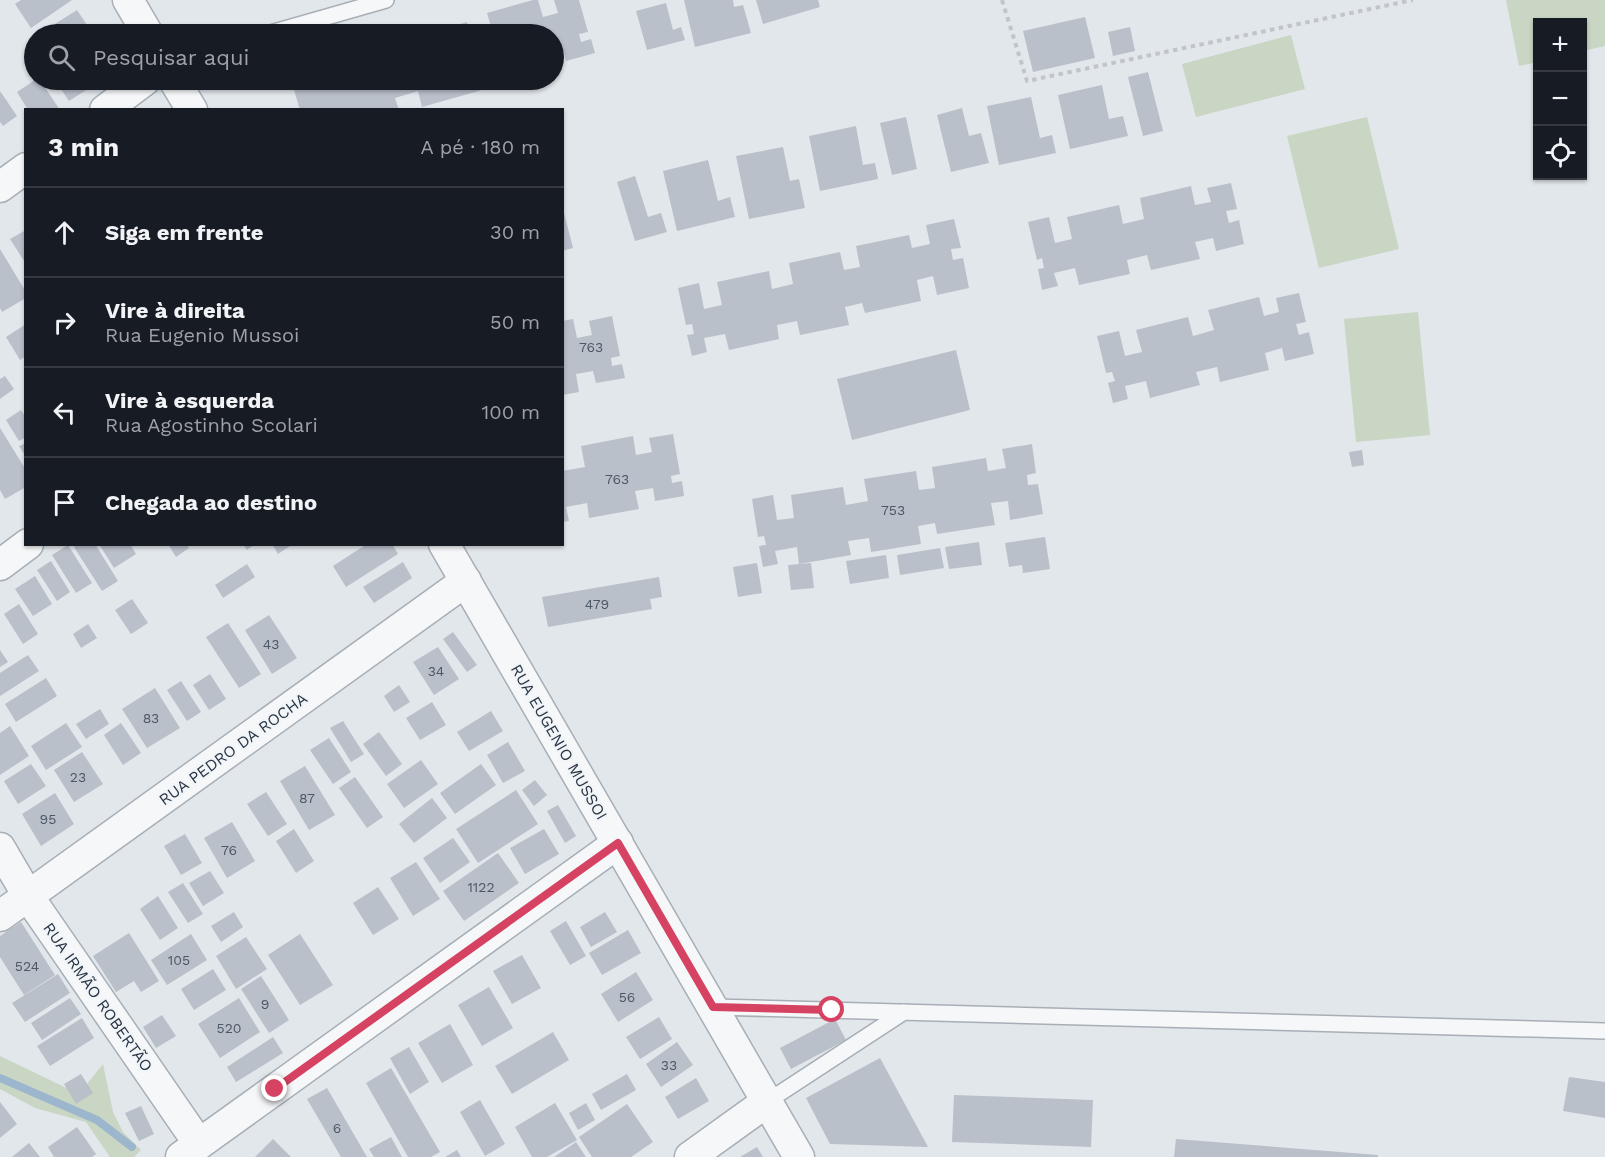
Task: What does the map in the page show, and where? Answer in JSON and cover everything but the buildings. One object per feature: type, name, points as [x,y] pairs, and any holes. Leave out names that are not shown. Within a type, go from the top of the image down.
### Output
[{"type":"street","points":[[128,0],[142,24]]},
{"type":"street","points":[[108,108],[132,90]]},
{"type":"street","points":[[180,90],[191,108]]},
{"type":"street","points":[[0,187],[24,169]]},
{"type":"street","points":[[0,565],[25,546]]},
{"type":"street","name":"RUA EUGENIO MUSSOI","points":[[445,546],[799,1157]]},
{"type":"street","name":"RUA PEDRO DA ROCHA","points":[[0,916],[466,581]]},
{"type":"street","points":[[190,1150],[618,843]]},
{"type":"street","name":"RUA IRMÃO ROBERTÃO","points":[[0,848],[28,896],[190,1150]]},
{"type":"street","points":[[690,1157],[768,1101]]},
{"type":"lane","points":[[302,24],[387,0]]},
{"type":"lane","points":[[713,1007],[1605,1031]]},
{"type":"lane","points":[[768,1101],[904,1012]]},
{"type":"path","points":[[1002,0],[1027,81],[1413,0]]},
{"type":"green space","points":[[1506,0],[1605,0],[1605,46],[1587,50],[1587,18],[1533,18],[1533,63],[1519,66]]},
{"type":"green space","points":[[1291,35],[1305,89],[1196,117],[1182,64]]},
{"type":"green space","points":[[1367,117],[1399,249],[1319,268],[1287,136]]},
{"type":"green space","points":[[1418,312],[1430,435],[1356,442],[1344,319]]},
{"type":"green space","points":[[0,1056],[79,1094],[103,1064],[113,1112],[123,1132],[141,1150],[134,1157],[110,1157],[86,1122],[35,1108],[0,1089]]},
{"type":"waterway","points":[[0,1078],[97,1120],[132,1147]]},
{"type":"route","points":[[275,1089],[618,843],[713,1007],[832,1010]]}]
